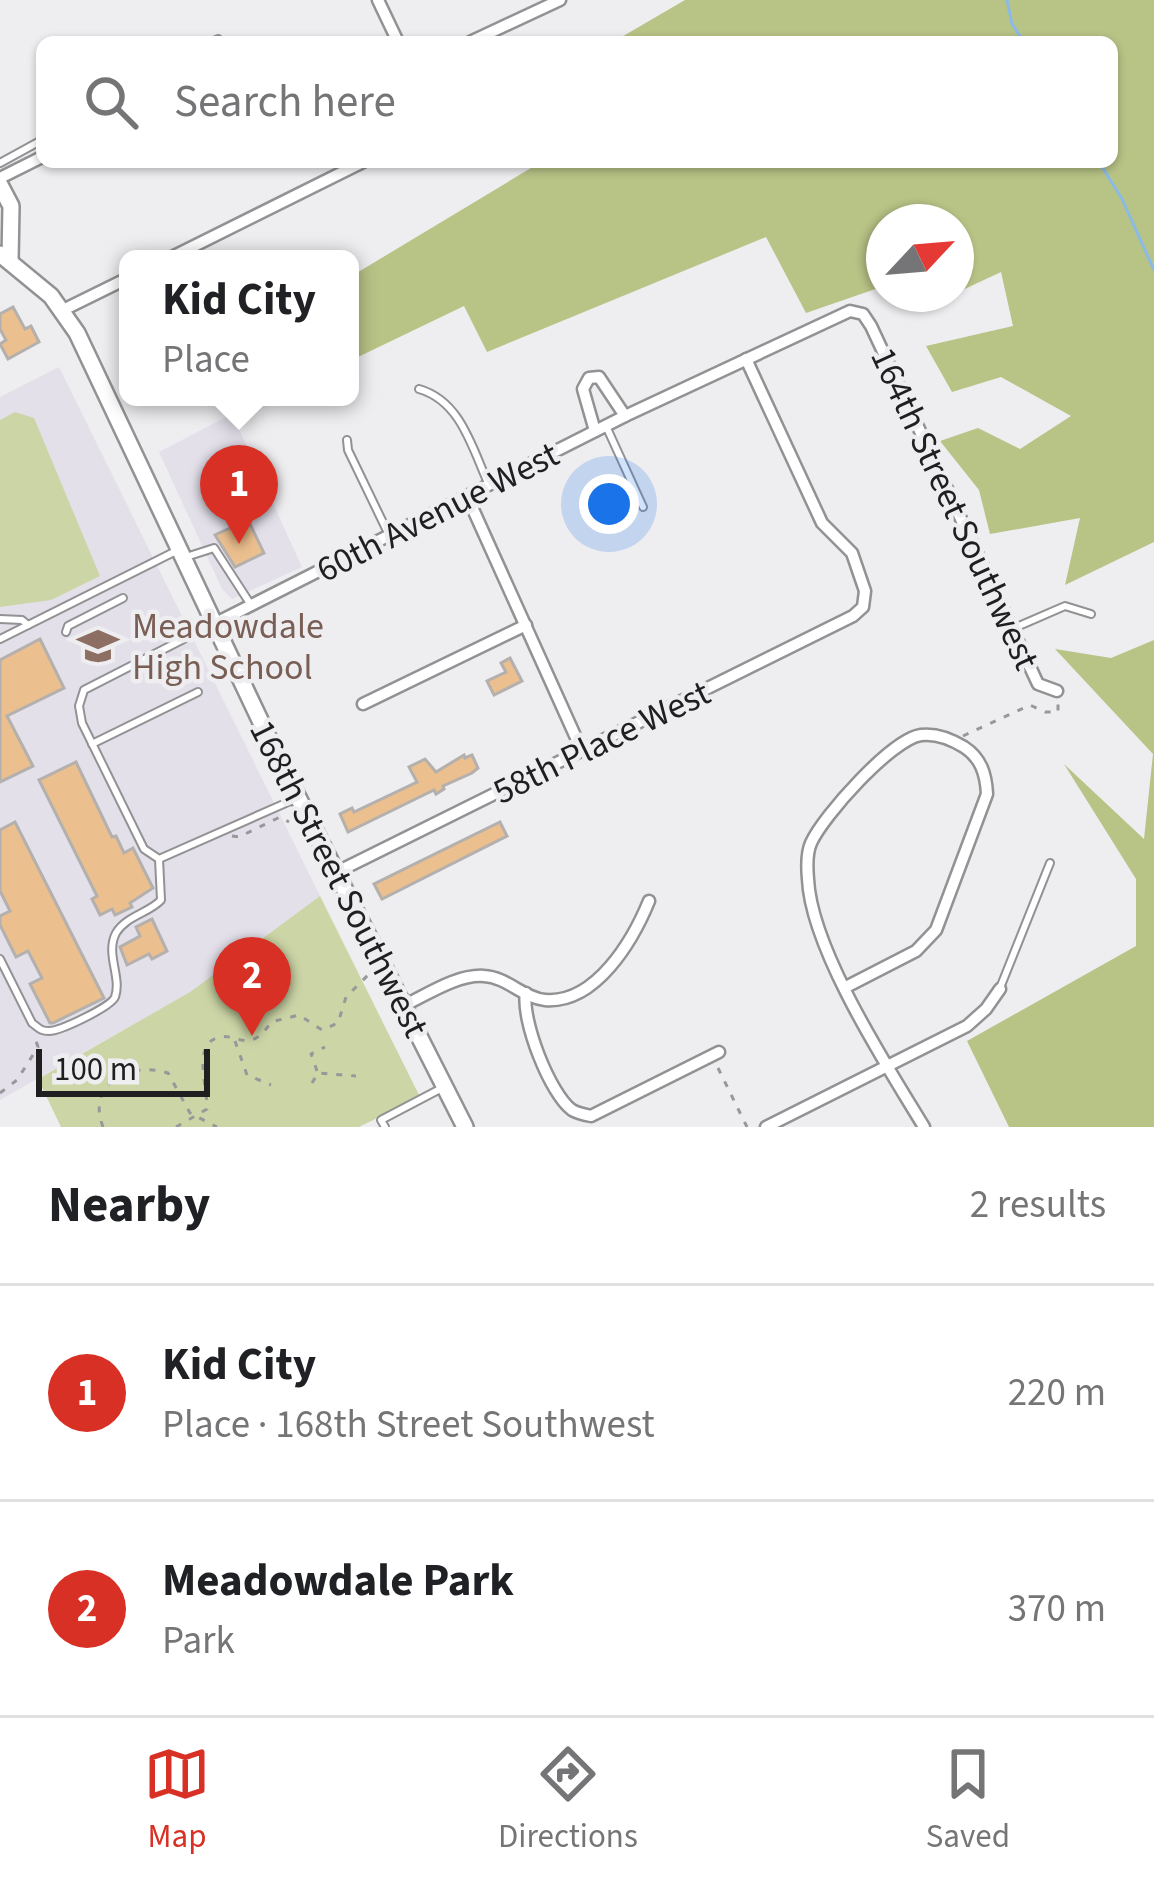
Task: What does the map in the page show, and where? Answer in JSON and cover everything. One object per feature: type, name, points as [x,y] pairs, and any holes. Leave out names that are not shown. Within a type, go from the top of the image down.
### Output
[{"type":"main road","name":"168th Street Southwest","points":[[0,182],[10,206],[4,263],[63,310],[298,797],[465,1127]]},
{"type":"street","points":[[378,0],[395,36]]},
{"type":"street","points":[[483,36],[560,0]]},
{"type":"street","points":[[0,182],[36,161]]},
{"type":"street","points":[[186,250],[351,168]]},
{"type":"street","points":[[63,310],[119,282]]},
{"type":"street","name":"60th Avenue West","points":[[214,624],[625,416],[850,310],[863,314]]},
{"type":"street","name":"164th Street Southwest","points":[[863,314],[1038,684],[1058,691]]},
{"type":"street","name":"58th Place West","points":[[337,872],[853,616],[862,607],[865,591],[852,553],[822,524],[746,359]]},
{"type":"street","name":"60th Avenue West","points":[[601,428],[583,388],[590,378],[605,382],[625,416]]},
{"type":"street","points":[[466,496],[582,751]]},
{"type":"street","points":[[363,704],[526,625]]},
{"type":"street","points":[[844,988],[916,951],[936,930],[987,794],[986,774],[973,753],[948,737],[919,735],[897,745],[828,816],[809,846],[808,883],[816,919],[844,988],[924,1127]]},
{"type":"street","points":[[406,1005],[482,975],[547,1000],[592,983],[622,952],[649,901]]},
{"type":"street","points":[[766,1127],[967,1026],[1000,989]]},
{"type":"street","points":[[526,993],[527,1027],[558,1095],[574,1112],[591,1116],[716,1054]]},
{"type":"lane","points":[[0,163],[36,143]]},
{"type":"lane","points":[[419,389],[437,394],[457,415],[488,484]]},
{"type":"lane","points":[[601,428],[643,507]]},
{"type":"lane","points":[[347,440],[389,535]]},
{"type":"lane","points":[[0,639],[182,554],[214,548],[251,605]]},
{"type":"lane","points":[[66,632],[68,626],[124,598]]},
{"type":"lane","points":[[1012,629],[1065,606],[1091,614]]},
{"type":"lane","points":[[0,619],[22,620],[28,625]]},
{"type":"lane","points":[[159,859],[144,849],[92,744],[79,714],[84,690],[214,624]]},
{"type":"lane","points":[[92,744],[198,692]]},
{"type":"lane","points":[[159,859],[298,797]]},
{"type":"lane","points":[[0,959],[32,1023],[41,1030],[56,1030],[111,1004],[116,994],[111,956],[114,937],[126,922],[161,900],[159,859]]},
{"type":"lane","points":[[1000,989],[1050,863]]},
{"type":"lane","points":[[385,1127],[381,1120],[446,1086]]},
{"type":"path","points":[[250,659],[261,682]]},
{"type":"path","points":[[958,743],[1030,705],[1058,712],[1058,691]]},
{"type":"path","points":[[230,836],[239,837],[280,817],[289,822]]},
{"type":"path","points":[[176,1127],[207,1109],[206,1048],[224,1037],[250,1042],[262,1037],[271,1022],[290,1016],[322,1030],[338,1023],[346,997],[382,961]]},
{"type":"path","points":[[0,1093],[32,1061],[38,1047],[32,1030]]},
{"type":"path","points":[[234,1040],[247,1075],[271,1085]]},
{"type":"path","points":[[318,1073],[310,1054],[325,1047]]},
{"type":"path","points":[[716,1054],[747,1127]]},
{"type":"path","points":[[104,1127],[98,1107],[103,1088],[113,1078],[151,1067],[168,1073],[190,1113],[217,1127]]},
{"type":"path","points":[[318,1073],[356,1076]]},
{"type":"path","points":[[312,1083],[318,1073]]},
{"type":"shaded area","name":"Meadowdale High School","points":[[59,367],[320,896],[190,992],[0,1100],[0,397]]},
{"type":"shaded area","points":[[232,414],[302,567],[232,599],[222,589],[159,452]]},
{"type":"green space","points":[[685,0],[1154,0],[1154,542],[1065,585],[1080,518],[990,534],[979,490],[940,441],[978,428],[1020,449],[1071,416],[1001,377],[952,392],[926,346],[1013,326],[1001,272],[974,285],[974,204],[866,204],[866,292],[806,313],[766,237],[487,352],[464,306],[359,357],[359,272],[531,168],[1118,168],[1118,36],[623,36]]},
{"type":"green space","points":[[15,412],[34,418],[100,576],[51,600],[0,607],[0,420]]},
{"type":"green space","points":[[1154,640],[1154,1127],[1009,1127],[967,1041],[1136,946],[1136,879],[1064,764],[1144,839],[1153,754],[1055,649],[1111,658]]},
{"type":"green space","points":[[320,896],[420,1097],[359,1127],[61,1127],[38,1079],[190,992]]},
{"type":"building","points":[[13,307],[39,342],[8,359],[0,344],[6,340],[0,314]]},
{"type":"building","points":[[248,520],[264,553],[235,567],[215,535]]},
{"type":"building","points":[[40,639],[64,688],[7,716],[33,766],[0,782],[0,660]]},
{"type":"building","points":[[510,658],[522,681],[494,695],[487,681],[506,672],[501,663]]},
{"type":"building","points":[[472,755],[478,768],[472,773],[348,832],[340,814],[417,782],[409,767],[425,759],[436,772]]},
{"type":"building","points":[[76,762],[112,837],[116,836],[124,853],[133,848],[153,888],[115,915],[112,909],[100,915],[92,899],[97,896],[39,780]]},
{"type":"building","points":[[15,822],[104,998],[53,1023],[30,984],[42,978],[28,951],[16,957],[0,925],[0,916],[10,911],[0,891],[0,830]]},
{"type":"building","points":[[500,822],[507,836],[382,899],[374,884]]},
{"type":"building","points":[[152,919],[167,951],[127,965],[120,947],[140,936],[136,927]]},
{"type":"waterway","points":[[1007,0],[1020,36]]},
{"type":"waterway","points":[[1103,168],[1154,270]]},
{"type":"place","name":"Kid City","points":[[239,544]]},
{"type":"place","name":"Meadowdale High School","points":[[98,646]]},
{"type":"place","name":"Meadowdale Park","points":[[252,1036]]}]
